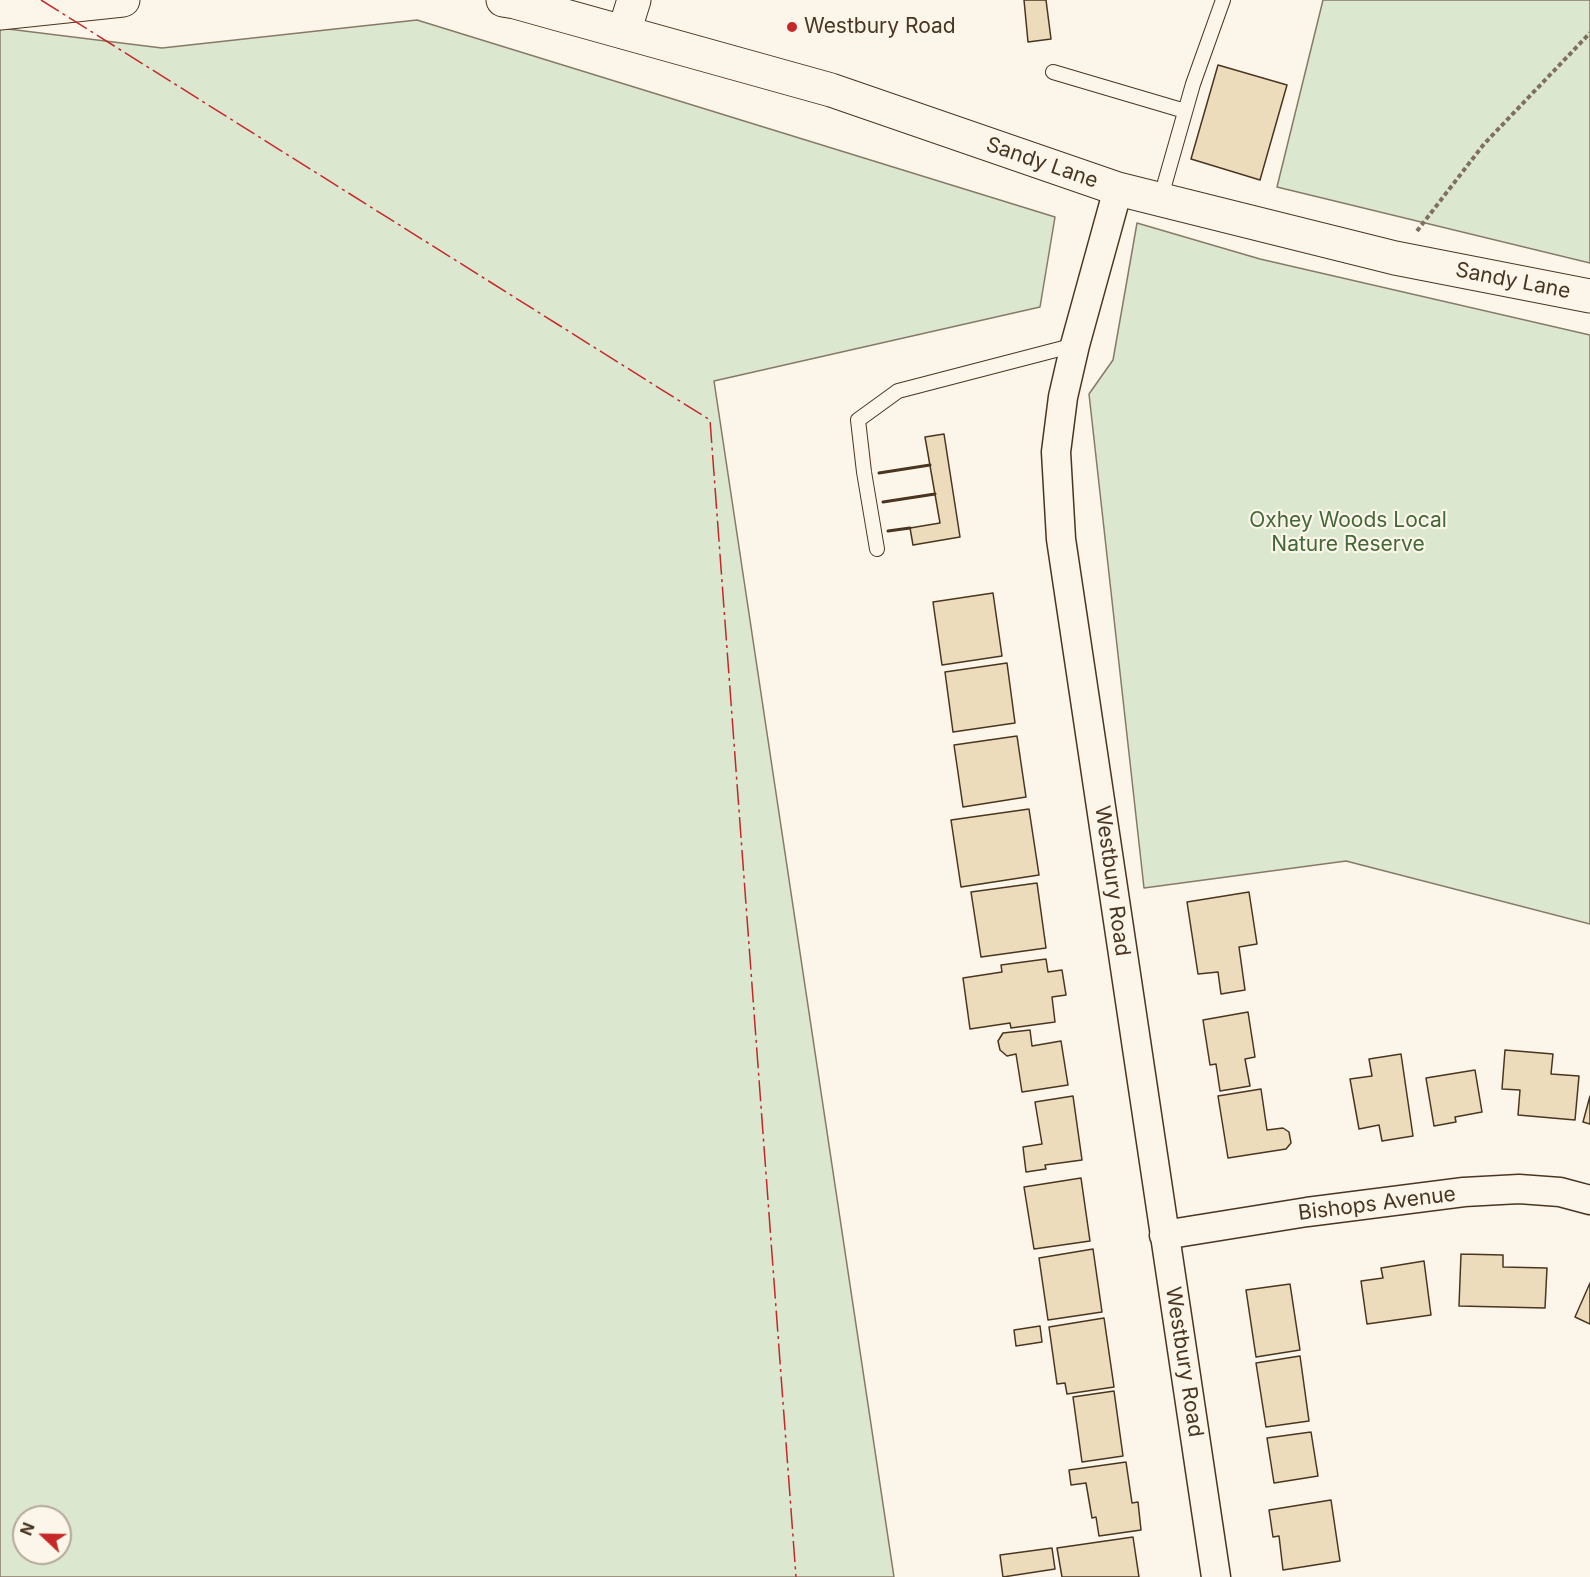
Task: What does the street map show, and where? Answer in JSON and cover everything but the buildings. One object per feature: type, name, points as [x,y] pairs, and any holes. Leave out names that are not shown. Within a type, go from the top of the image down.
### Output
[{"type":"main road","points":[[0,13],[123,0]]},
{"type":"main road","name":"Sandy Lane","points":[[503,0],[831,90],[1118,189],[1395,258],[1590,296]]},
{"type":"main road","points":[[624,32],[634,0]]},
{"type":"street","name":"Westbury Road","points":[[1118,189],[1063,397],[1056,452],[1061,539],[1216,1577]]},
{"type":"street","name":"Bishops Avenue","points":[[1164,1235],[1307,1212],[1464,1192],[1519,1189],[1560,1192],[1590,1200]]},
{"type":"lane","points":[[1161,200],[1196,74],[1223,0]]},
{"type":"lane","points":[[1053,72],[1185,111]]},
{"type":"lane","points":[[877,549],[858,420],[898,391],[1075,345]]},
{"type":"path","points":[[1395,258],[1484,144],[1590,33]]},
{"type":"green space","points":[[1323,0],[1590,0],[1590,263],[1277,187]]},
{"type":"green space","points":[[417,20],[1055,217],[1040,307],[714,381],[894,1577],[0,1577],[0,28],[162,48]]},
{"type":"green space","name":"Oxhey Woods Local Nature Reserve","points":[[1137,223],[1260,259],[1590,335],[1590,924],[1346,861],[1144,888],[1089,394],[1113,360]]},
{"type":"wall","points":[[879,473],[930,465]]},
{"type":"wall","points":[[883,502],[935,494]]},
{"type":"wall","points":[[888,531],[910,528]]},
{"type":"power","points":[[41,0],[710,420],[796,1577]]},
{"type":"place","name":"Westbury Road","points":[[792,27]]}]
